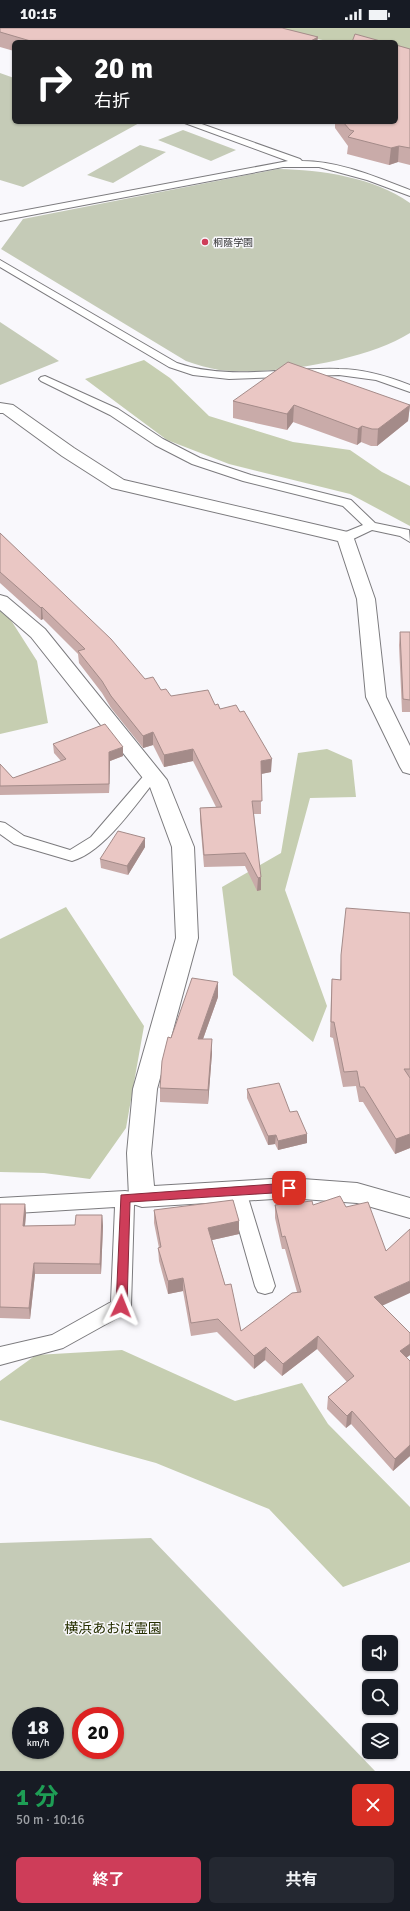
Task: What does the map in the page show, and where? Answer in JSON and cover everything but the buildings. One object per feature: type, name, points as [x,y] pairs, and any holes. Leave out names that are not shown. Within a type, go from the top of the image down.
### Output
[{"type":"street","points":[[0,408],[7,408],[68,452],[118,484],[346,537],[366,599],[376,697],[410,767]]},
{"type":"street","points":[[0,601],[38,633],[160,785],[183,846],[187,938],[145,1089],[134,1198],[289,1188],[357,1193],[410,1208]]},
{"type":"lane","points":[[193,124],[306,164]]},
{"type":"lane","points":[[0,218],[283,164],[320,164],[370,178],[410,193]]},
{"type":"lane","points":[[0,263],[173,365],[193,372],[229,376],[339,372],[378,377],[410,389]]},
{"type":"lane","points":[[45,378],[114,412],[159,442],[196,461],[247,478],[346,503],[371,526],[404,533],[410,538]]},
{"type":"lane","points":[[346,537],[371,526]]},
{"type":"lane","points":[[0,827],[19,840],[72,856],[96,841],[152,775]]},
{"type":"lane","points":[[236,1191],[265,1286]]},
{"type":"lane","points":[[0,1206],[134,1198],[121,1306],[56,1342],[0,1356]]},
{"type":"green space","points":[[284,28],[410,28],[410,63],[398,60],[398,40],[323,40],[290,38]]},
{"type":"green space","points":[[0,73],[12,77],[12,124],[137,124],[23,187],[0,180]]},
{"type":"green space","points":[[183,130],[236,150],[211,161],[158,140]]},
{"type":"green space","points":[[140,145],[166,152],[113,183],[87,175]]},
{"type":"green space","points":[[278,169],[329,173],[364,181],[396,194],[410,203],[410,333],[391,343],[344,359],[265,371],[219,370],[186,361],[1,249],[23,219]]},
{"type":"green space","points":[[0,322],[59,361],[0,385]]},
{"type":"green space","points":[[144,360],[170,378],[209,416],[293,442],[350,450],[382,472],[410,486],[410,526],[350,494],[229,464],[167,440],[85,379]]},
{"type":"green space","points":[[0,603],[37,661],[48,723],[0,734]]},
{"type":"green space","points":[[327,749],[352,760],[356,797],[310,798],[285,890],[327,1006],[313,1042],[233,975],[222,887],[281,853],[298,753]]},
{"type":"green space","points":[[66,907],[144,1026],[126,1128],[90,1179],[44,1173],[0,1172],[0,939]]},
{"type":"green space","points":[[122,1350],[235,1401],[302,1383],[328,1424],[410,1507],[410,1562],[343,1587],[269,1509],[156,1463],[0,1420],[0,1381],[36,1355]]},
{"type":"green space","name":"横浜あおば霊園","points":[[151,1538],[375,1771],[0,1771],[0,1543]]},
{"type":"place","name":"桐蔭学園","points":[[205,242]]},
{"type":"route","points":[[121,1306],[125,1198],[289,1188]]}]
